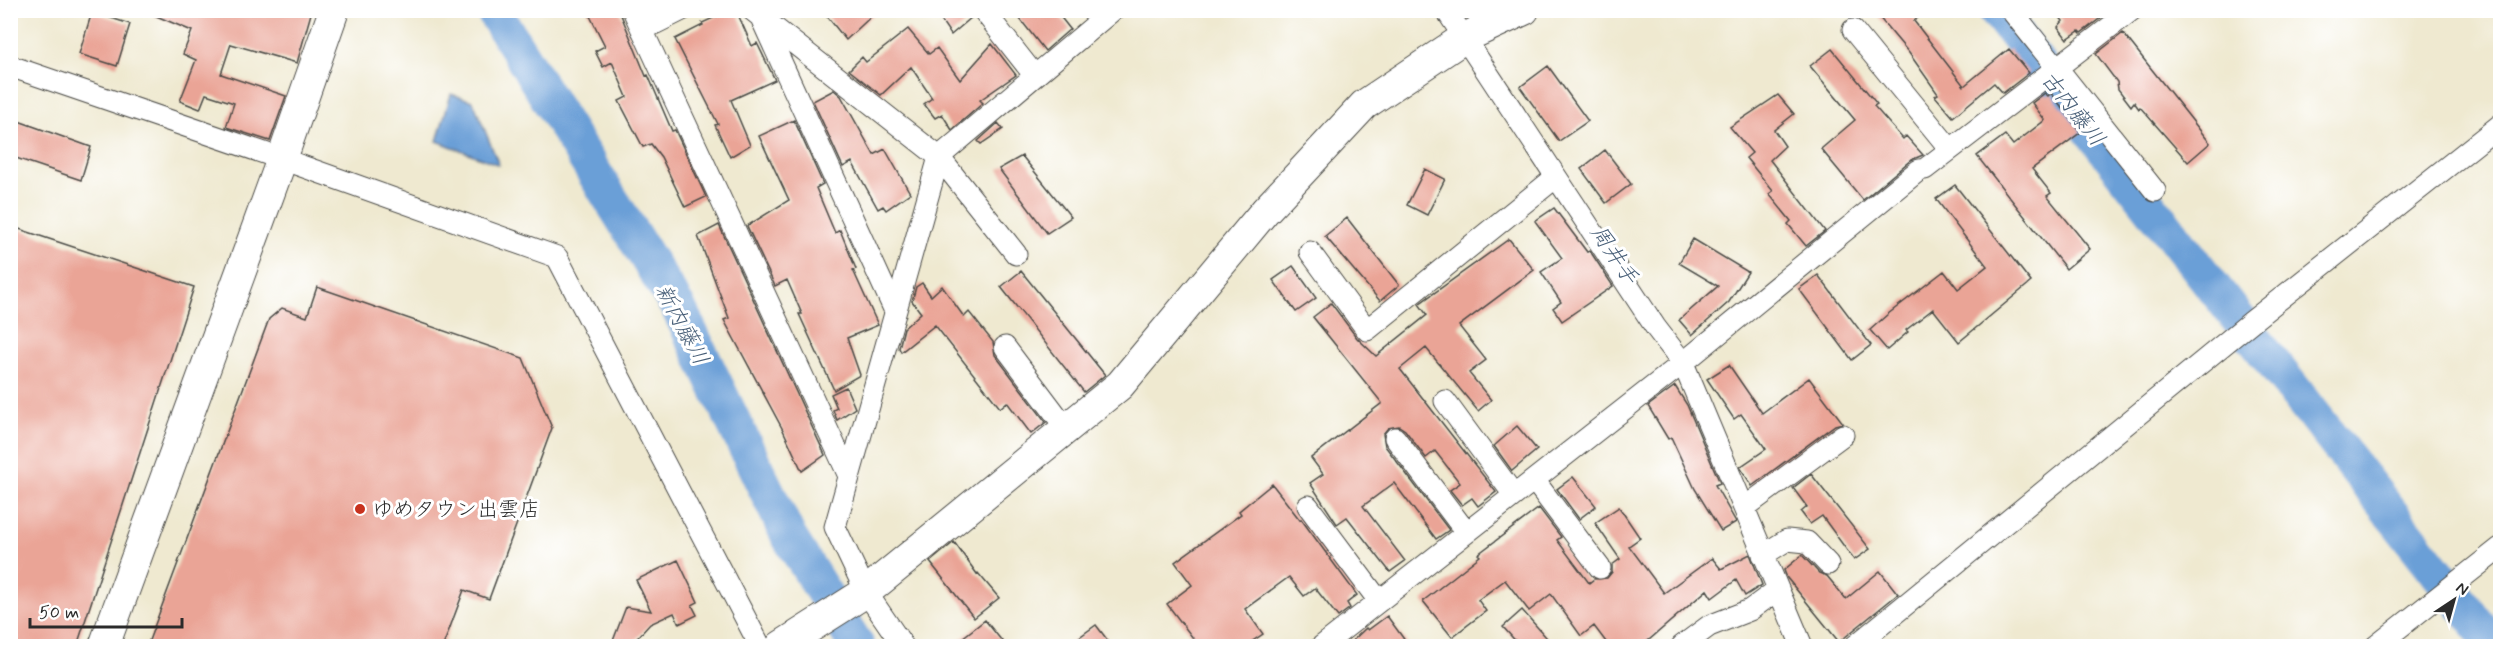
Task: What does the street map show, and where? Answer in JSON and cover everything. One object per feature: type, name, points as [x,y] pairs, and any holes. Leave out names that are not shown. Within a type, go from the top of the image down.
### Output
[{"type":"street","points":[[104,646],[334,10]]},
{"type":"street","points":[[633,10],[849,476]]},
{"type":"street","points":[[642,30],[682,10]]},
{"type":"street","points":[[982,10],[1035,76]]},
{"type":"street","points":[[903,646],[866,592],[835,527],[894,309],[939,156],[1113,10]]},
{"type":"street","points":[[1446,10],[1656,328],[1683,363],[1802,646]]},
{"type":"street","points":[[781,646],[866,592],[1120,385],[1265,211],[1364,105],[1464,38],[1524,10]]},
{"type":"street","points":[[2011,10],[2155,191]]},
{"type":"street","points":[[1323,646],[1683,363],[1775,285],[1919,170],[1950,149],[2132,10]]},
{"type":"street","points":[[757,14],[939,156],[1016,254]]},
{"type":"street","points":[[757,14],[894,309]]},
{"type":"street","points":[[1853,30],[1950,149]]},
{"type":"street","points":[[10,66],[282,159],[557,257],[760,646]]},
{"type":"street","points":[[1855,646],[2251,322],[2500,125]]},
{"type":"street","points":[[1310,252],[1367,330],[1556,177]]},
{"type":"street","points":[[1005,347],[1066,428]]},
{"type":"street","points":[[1445,401],[1514,495]]},
{"type":"street","points":[[1744,508],[1843,435]]},
{"type":"street","points":[[1395,438],[1466,532]]},
{"type":"street","points":[[1534,480],[1600,568]]},
{"type":"street","points":[[1308,506],[1379,601]]},
{"type":"street","points":[[1763,555],[1787,540],[1808,542],[1828,564]]},
{"type":"street","points":[[2376,646],[2500,548]]},
{"type":"street","points":[[1682,646],[1709,626],[1750,610],[1777,590]]},
{"type":"water","points":[[451,94],[473,101],[499,165],[437,141]]},
{"type":"building","points":[[142,10],[312,10],[297,63],[231,44],[221,74],[286,96],[270,141],[226,127],[234,103],[206,94],[200,109],[180,101],[196,60],[183,54],[192,31]]},
{"type":"building","points":[[587,10],[619,10],[646,76],[648,75],[672,131],[675,130],[706,197],[685,207],[661,157],[651,144],[643,147],[619,101],[627,97],[612,62],[603,67],[595,51],[605,46]]},
{"type":"building","points":[[731,10],[736,10],[752,46],[757,43],[775,80],[731,100],[750,145],[730,157],[715,125],[718,124],[675,39]]},
{"type":"building","points":[[822,10],[878,10],[846,40]]},
{"type":"building","points":[[934,10],[970,10],[972,17],[951,35]]},
{"type":"building","points":[[1013,10],[1055,10],[1070,29],[1045,51]]},
{"type":"building","points":[[1873,10],[1927,10],[1914,21],[1964,86],[2009,49],[2029,73],[2003,93],[1994,83],[1953,117],[1935,96],[1938,94],[1909,53]]},
{"type":"building","points":[[2054,10],[2099,10],[2103,16],[2081,33],[2079,31],[2067,39],[2058,27],[2063,21]]},
{"type":"building","points":[[92,12],[130,24],[117,66],[79,54]]},
{"type":"building","points":[[908,29],[929,54],[937,48],[960,80],[992,44],[1016,75],[980,100],[983,103],[952,130],[942,114],[935,118],[924,104],[932,98],[911,67],[881,95],[849,70],[862,57],[866,62]]},
{"type":"building","points":[[2123,33],[2210,143],[2188,162],[2140,107],[2139,109],[2134,102],[2131,106],[2096,54]]},
{"type":"building","points":[[1832,49],[1877,104],[1874,106],[1903,139],[1906,136],[1923,155],[1911,160],[1863,200],[1821,149],[1855,120],[1810,66]]},
{"type":"building","points":[[1548,66],[1588,121],[1559,141],[1520,87]]},
{"type":"building","points":[[834,90],[841,96],[874,155],[885,149],[910,193],[886,210],[883,206],[878,209],[852,162],[843,167],[813,101]]},
{"type":"building","points":[[2045,93],[2048,96],[2051,93],[2081,132],[2032,169],[2051,193],[2047,196],[2090,249],[2066,269],[1977,156],[2005,135],[2013,145],[2045,120],[2032,103]]},
{"type":"building","points":[[1778,95],[1794,114],[1774,130],[1785,146],[1770,160],[1825,231],[1806,246],[1788,224],[1791,221],[1769,194],[1773,191],[1746,158],[1752,153],[1730,127]]},
{"type":"building","points":[[10,118],[91,147],[81,180],[10,156]]},
{"type":"building","points":[[794,120],[823,184],[816,188],[835,233],[840,230],[856,269],[853,270],[878,325],[847,338],[860,375],[834,390],[799,314],[802,314],[787,280],[775,286],[747,226],[789,200],[759,136]]},
{"type":"building","points":[[998,123],[1003,129],[981,144],[978,141]]},
{"type":"building","points":[[1605,150],[1631,184],[1606,203],[1581,169]]},
{"type":"building","points":[[1022,156],[1071,217],[1047,233],[999,169]]},
{"type":"building","points":[[1425,169],[1445,179],[1427,215],[1407,205]]},
{"type":"building","points":[[1955,185],[2031,282],[1959,342],[1933,309],[1906,330],[1908,332],[1887,350],[1870,330],[1888,314],[1944,271],[1958,289],[1987,266],[1936,199]]},
{"type":"building","points":[[1554,208],[1587,252],[1590,251],[1613,286],[1562,321],[1553,308],[1561,302],[1541,272],[1562,258],[1535,221]]},
{"type":"building","points":[[1347,218],[1399,285],[1380,301],[1325,236]]},
{"type":"building","points":[[719,225],[825,455],[802,471],[783,430],[724,320],[729,318],[698,236]]},
{"type":"building","points":[[10,226],[194,287],[77,646],[10,646]]},
{"type":"building","points":[[1509,239],[1534,270],[1459,326],[1486,360],[1469,373],[1491,400],[1478,411],[1426,348],[1400,369],[1496,492],[1478,506],[1472,498],[1462,505],[1450,490],[1460,483],[1435,451],[1426,458],[1405,430],[1399,426],[1388,428],[1383,434],[1385,446],[1449,530],[1436,539],[1394,483],[1363,506],[1405,561],[1390,572],[1347,517],[1337,524],[1310,483],[1323,474],[1311,458],[1382,403],[1313,317],[1331,303],[1357,338],[1376,356],[1427,315],[1419,304]]},
{"type":"building","points":[[1693,239],[1748,272],[1729,302],[1692,335],[1679,320],[1718,286],[1679,263]]},
{"type":"building","points":[[1293,266],[1316,298],[1296,312],[1273,280]]},
{"type":"building","points":[[1021,271],[1105,375],[1084,392],[1001,287]]},
{"type":"building","points":[[1818,275],[1871,345],[1852,360],[1799,289]]},
{"type":"building","points":[[922,283],[931,296],[942,286],[964,317],[969,312],[993,342],[995,355],[1046,422],[1031,434],[1007,402],[1000,408],[935,325],[901,352],[899,348],[904,328],[921,313],[912,301],[916,287]]},
{"type":"building","name":"ゆめタウン出雲店","points":[[317,287],[523,358],[552,428],[489,599],[464,590],[443,646],[147,646],[269,319],[282,308],[307,317]]},
{"type":"building","points":[[1729,365],[1762,413],[1809,378],[1843,423],[1835,425],[1752,486],[1740,467],[1766,449],[1741,414],[1734,419],[1707,379]]},
{"type":"building","points":[[1675,386],[1687,405],[1720,483],[1715,485],[1736,522],[1721,531],[1695,489],[1671,437],[1668,439],[1648,406]]},
{"type":"building","points":[[846,387],[855,408],[837,420],[833,410],[837,408],[831,394]]},
{"type":"building","points":[[1517,426],[1537,450],[1512,471],[1494,446]]},
{"type":"building","points":[[1811,474],[1870,549],[1854,560],[1822,516],[1810,524],[1801,512],[1807,507],[1793,488]]},
{"type":"building","points":[[1573,477],[1596,506],[1579,519],[1557,489]]},
{"type":"building","points":[[1272,484],[1357,595],[1347,603],[1350,608],[1338,617],[1315,588],[1304,596],[1289,577],[1245,609],[1263,634],[1245,646],[1199,646],[1167,604],[1192,585],[1175,562],[1241,514],[1239,511]]},
{"type":"building","points":[[1619,507],[1640,538],[1629,546],[1664,593],[1712,558],[1721,569],[1750,554],[1762,585],[1745,596],[1736,580],[1712,598],[1707,590],[1642,646],[1609,646],[1594,626],[1581,636],[1551,594],[1529,611],[1505,580],[1478,600],[1486,611],[1452,637],[1423,601],[1480,556],[1478,554],[1539,508],[1561,537],[1557,540],[1589,583],[1594,579],[1607,578],[1612,572],[1612,565],[1620,559],[1595,523]]},
{"type":"building","points":[[954,542],[977,574],[999,598],[974,618],[930,562]]},
{"type":"building","points":[[1802,555],[1819,573],[1827,576],[1846,599],[1880,571],[1898,594],[1839,642],[1787,578],[1784,570]]},
{"type":"building","points":[[678,560],[698,602],[692,605],[697,615],[679,624],[674,613],[650,624],[630,646],[611,646],[626,607],[651,611],[636,580]]},
{"type":"building","points":[[1522,610],[1554,646],[1520,646],[1503,627]]},
{"type":"building","points":[[1387,616],[1409,646],[1347,646],[1366,628],[1368,630]]},
{"type":"building","points":[[985,620],[1006,646],[952,646]]},
{"type":"building","points":[[1096,625],[1112,646],[1067,646]]},
{"type":"waterway","name":"新内藤川","points":[[493,10],[679,309],[789,537],[857,646]]},
{"type":"waterway","name":"古内藤川","points":[[1996,10],[2495,646]]},
{"type":"place","name":"ゆめタウン出雲店","points":[[360,509]]},
{"type":"water label","name":"周井手","points":[[1615,254]]}]
